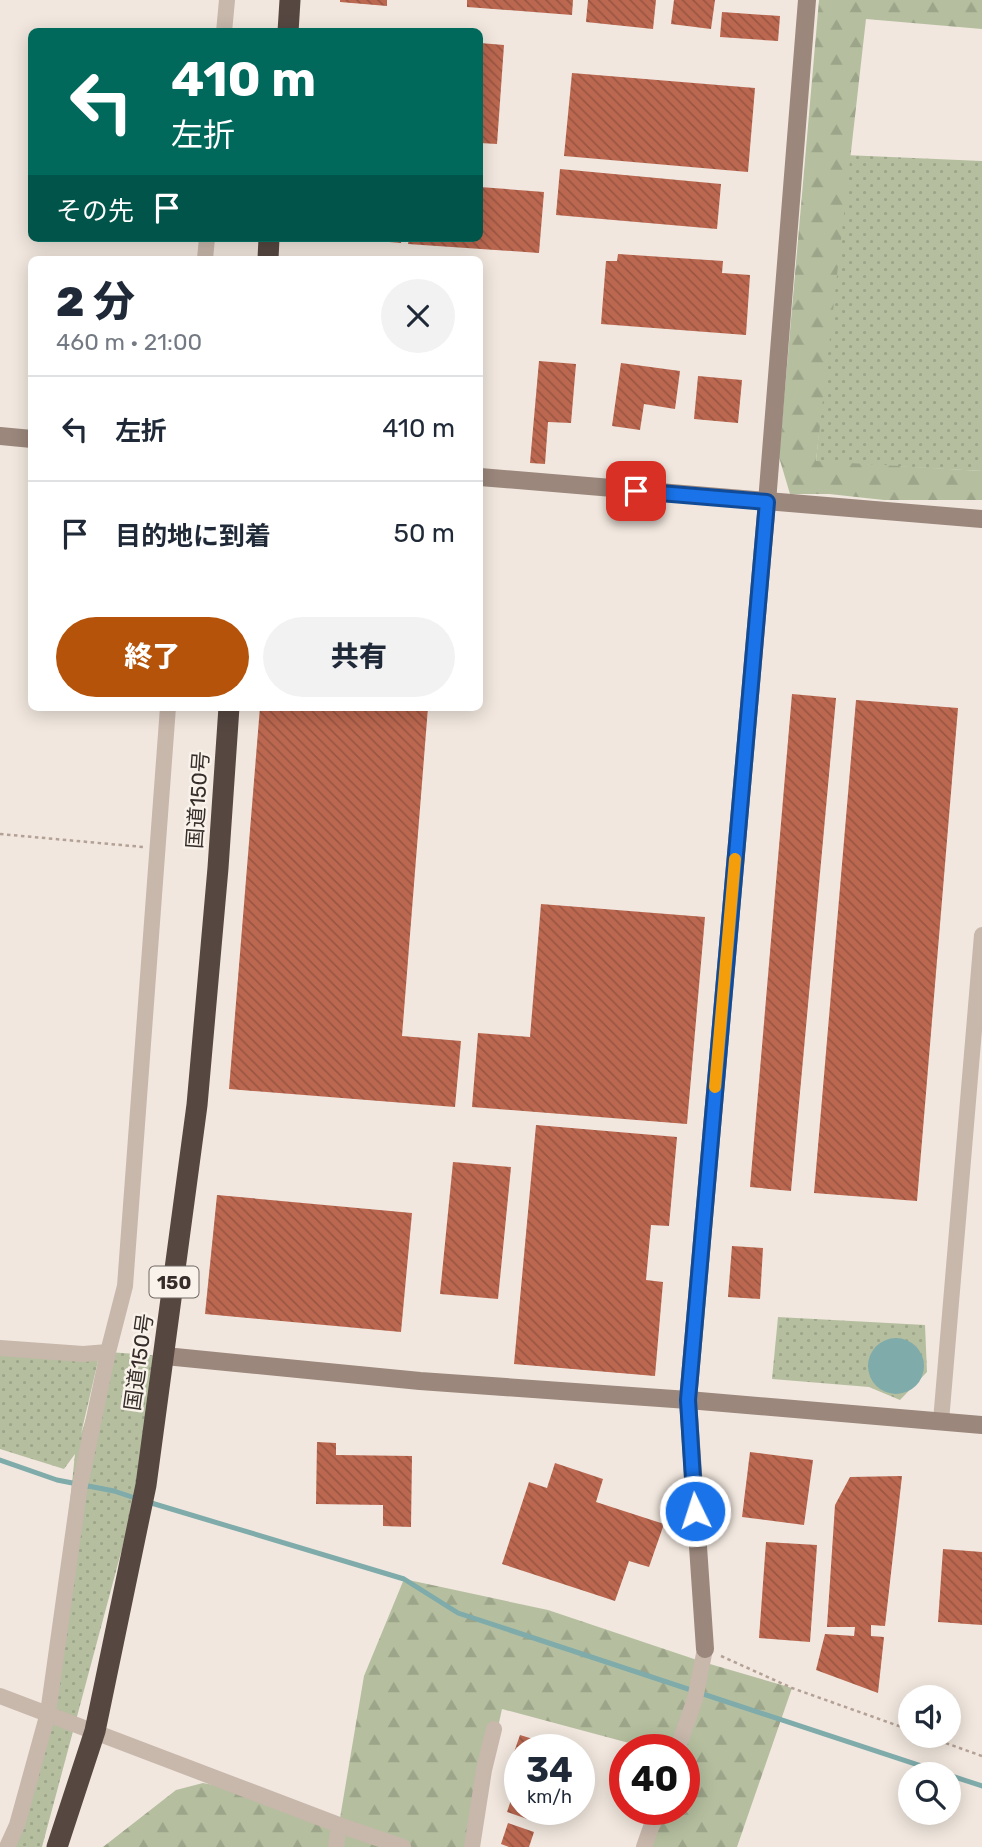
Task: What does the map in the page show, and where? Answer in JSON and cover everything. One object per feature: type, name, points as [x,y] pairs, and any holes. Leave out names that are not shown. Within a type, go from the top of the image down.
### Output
[{"type":"highway","points":[[288,28],[290,0]]},
{"type":"highway","name":"国道150号","points":[[57,1847],[95,1731],[146,1485],[197,1105],[229,711]]},
{"type":"street","points":[[224,28],[227,0]]},
{"type":"street","points":[[683,1734],[695,1699],[705,1649],[688,1400],[767,502],[807,0]]},
{"type":"street","points":[[0,436],[28,439]]},
{"type":"street","points":[[483,477],[982,519]]},
{"type":"street","points":[[7,1847],[18,1825],[48,1713],[76,1506],[108,1352],[125,1286],[168,711]]},
{"type":"street","points":[[940,1421],[982,934]]},
{"type":"street","points":[[0,1348],[83,1354],[108,1352]]},
{"type":"street","points":[[165,1356],[420,1381],[688,1400],[982,1426]]},
{"type":"street","points":[[0,1696],[403,1847]]},
{"type":"street","points":[[472,1847],[484,1770],[494,1729]]},
{"type":"street","points":[[337,1847],[339,1825]]},
{"type":"street","points":[[644,1847],[652,1825]]},
{"type":"path","points":[[0,834],[156,849]]},
{"type":"path","points":[[705,1649],[792,1688],[898,1726]]},
{"type":"path","points":[[960,1748],[982,1756]]},
{"type":"green space","points":[[819,0],[982,0],[982,29],[866,19],[816,461],[982,471],[982,500],[884,500],[829,494],[790,494],[779,457]]},
{"type":"green space","points":[[845,155],[982,161],[982,471],[816,462]]},
{"type":"green space","points":[[778,1317],[925,1325],[927,1372],[900,1400],[869,1387],[772,1379]]},
{"type":"green space","points":[[108,1352],[165,1356],[156,1422],[42,1847],[6,1847],[48,1713],[75,1454],[64,1469],[0,1449],[0,1354],[98,1361],[81,1434]]},
{"type":"green space","points":[[404,1579],[548,1610],[703,1662],[792,1688],[737,1847],[637,1847],[648,1825],[700,1825],[700,1734],[609,1734],[609,1738],[502,1709],[472,1847],[103,1847],[176,1790],[203,1783],[231,1788],[339,1824],[364,1676]]},
{"type":"water","points":[[890,1338],[902,1338],[916,1346],[924,1360],[922,1377],[916,1386],[902,1394],[890,1394],[873,1382],[868,1372],[868,1360],[880,1343]]},
{"type":"building","points":[[387,0],[387,6],[340,2]]},
{"type":"building","points":[[467,0],[573,0],[572,15],[467,7]]},
{"type":"building","points":[[588,0],[656,0],[653,29],[586,22]]},
{"type":"building","points":[[674,0],[715,0],[711,29],[671,24]]},
{"type":"building","points":[[722,12],[780,16],[778,41],[720,37]]},
{"type":"building","points":[[483,43],[504,45],[497,144],[483,143]]},
{"type":"building","points":[[572,73],[755,88],[748,172],[564,156]]},
{"type":"building","points":[[560,169],[721,184],[717,229],[556,215]]},
{"type":"building","points":[[483,187],[544,192],[539,253],[408,244],[483,242]]},
{"type":"building","points":[[618,254],[723,261],[722,273],[750,275],[746,335],[601,324],[606,261],[617,261]]},
{"type":"building","points":[[539,361],[576,364],[571,423],[548,422],[545,464],[530,463]]},
{"type":"building","points":[[621,363],[680,371],[675,409],[644,404],[640,430],[612,426]]},
{"type":"building","points":[[698,376],[742,380],[738,423],[694,419]]},
{"type":"building","points":[[792,694],[836,698],[791,1191],[750,1187]]},
{"type":"building","points":[[856,700],[958,708],[917,1201],[814,1193]]},
{"type":"building","points":[[260,711],[428,711],[402,1036],[461,1041],[455,1107],[229,1089]]},
{"type":"building","points":[[541,904],[705,917],[687,1124],[472,1107],[478,1033],[530,1037]]},
{"type":"building","points":[[536,1125],[677,1137],[669,1226],[651,1225],[646,1280],[663,1282],[655,1376],[514,1364]]},
{"type":"building","points":[[453,1162],[511,1167],[498,1299],[440,1294]]},
{"type":"building","points":[[217,1195],[412,1213],[401,1332],[205,1314]]},
{"type":"building","points":[[732,1246],[763,1248],[760,1299],[728,1297]]},
{"type":"building","points":[[317,1442],[336,1443],[336,1455],[412,1456],[411,1527],[383,1526],[383,1505],[316,1504]]},
{"type":"building","points":[[750,1452],[813,1460],[804,1525],[742,1517]]},
{"type":"building","points":[[555,1463],[603,1479],[596,1502],[664,1524],[649,1567],[629,1561],[615,1601],[502,1564],[529,1482],[547,1488]]},
{"type":"building","points":[[902,1476],[885,1626],[871,1625],[871,1636],[884,1637],[878,1693],[816,1670],[825,1634],[854,1636],[855,1627],[827,1627],[835,1505],[850,1477]]},
{"type":"building","points":[[766,1542],[817,1545],[810,1642],[759,1638]]},
{"type":"building","points":[[943,1549],[982,1552],[982,1625],[938,1622]]},
{"type":"building","points":[[507,1825],[534,1832],[529,1847],[509,1847],[501,1844]]},
{"type":"waterway","points":[[0,1460],[57,1480],[114,1491],[138,1499]]},
{"type":"waterway","points":[[148,1502],[404,1579],[458,1613],[982,1786]]},
{"type":"slow traffic","points":[[715,1087],[735,859]]},
{"type":"route","points":[[636,491],[767,502],[688,1400],[695,1511]]}]
